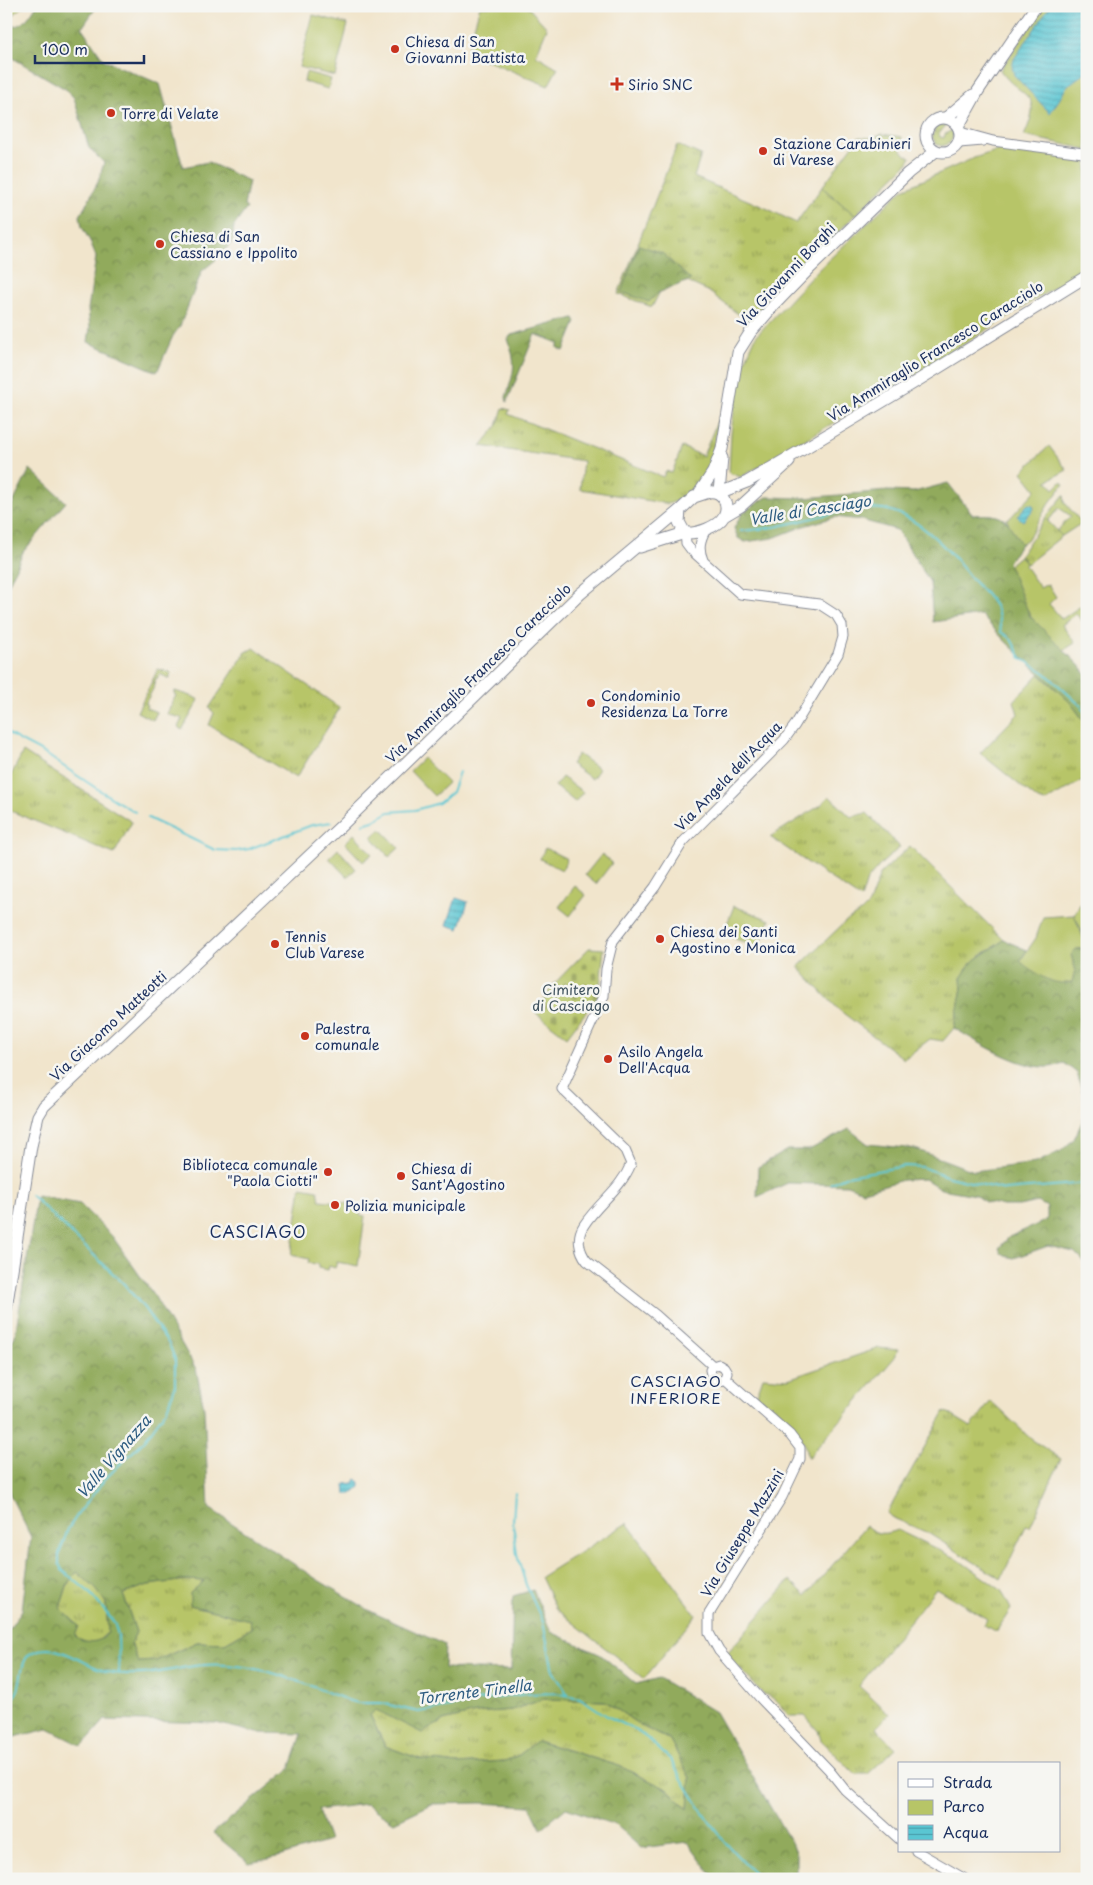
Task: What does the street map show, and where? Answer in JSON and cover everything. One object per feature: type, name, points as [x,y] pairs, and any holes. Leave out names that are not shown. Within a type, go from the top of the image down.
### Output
[{"type":"main road","points":[[959,134],[951,120],[946,118],[940,118],[931,122],[926,132],[927,142],[936,151],[947,152],[952,150],[978,91],[1036,6]]},
{"type":"main road","points":[[946,118],[978,91]]},
{"type":"main road","name":"Via Giovanni Borghi","points":[[908,172],[927,142]]},
{"type":"main road","name":"Via Giovanni Borghi","points":[[724,516],[725,505],[720,487],[722,449],[738,352],[746,339],[775,304],[811,267],[908,172],[936,151]]},
{"type":"main road","name":"Via Ammiraglio Francesco Caracciolo","points":[[342,825],[580,594],[698,496],[714,492],[720,487],[735,487],[747,482],[800,452],[1087,276]]},
{"type":"main road","name":"Via Giovanni Borghi","points":[[698,496],[713,472],[722,449]]},
{"type":"main road","name":"Via Ammiraglio Francesco Caracciolo","points":[[638,547],[670,539],[686,538],[692,533],[706,529],[741,506],[800,452]]},
{"type":"main road","points":[[680,510],[679,522],[686,538]]},
{"type":"main road","name":"Via Giacomo Matteotti","points":[[6,1309],[31,1146],[41,1110],[342,825]]},
{"type":"street","points":[[959,134],[1067,150],[1087,156]]},
{"type":"street","points":[[703,560],[700,553],[700,543],[706,529]]},
{"type":"street","name":"Via Angela dell'Acqua","points":[[686,538],[692,551],[740,594],[819,604],[828,608],[836,615],[842,625],[843,637],[838,654],[796,725],[784,740],[683,842],[655,887],[613,941],[606,969],[604,996],[562,1089],[625,1150],[631,1164],[626,1176],[583,1227],[579,1243],[581,1254],[587,1262],[656,1315],[713,1366]]},
{"type":"street","name":"Via Giuseppe Mazzini","points":[[713,1366],[710,1370],[712,1378],[716,1381],[721,1381],[725,1378],[790,1435],[800,1448],[800,1460],[782,1497],[709,1614],[709,1634],[719,1651],[845,1790],[898,1838]]},
{"type":"street","points":[[918,1852],[965,1879]]},
{"type":"green space","points":[[6,6],[24,6],[11,17],[6,16]]},
{"type":"green space","points":[[36,6],[97,6],[82,28],[104,60],[160,84],[183,167],[208,162],[249,181],[244,206],[247,208],[234,226],[232,242],[218,258],[202,271],[180,326],[173,336],[157,372],[88,342],[90,327],[88,309],[96,257],[82,227],[80,216],[98,182],[104,163],[89,148],[74,98],[67,90],[6,54],[6,26],[16,26],[24,22]]},
{"type":"green space","points":[[480,6],[527,6],[547,28],[536,55],[558,68],[548,86],[467,52]]},
{"type":"green space","points":[[1044,6],[1087,6],[1087,151],[1077,147],[1024,136],[1030,121],[1031,103],[1028,97],[1008,80],[1000,70]]},
{"type":"green space","points":[[313,15],[348,24],[335,76],[299,67]]},
{"type":"green space","points":[[306,72],[331,79],[328,89],[304,82]]},
{"type":"green space","points":[[946,125],[939,134],[940,137],[944,138],[945,134],[952,130],[953,137],[950,143],[942,146],[936,144],[932,136],[936,127]]},
{"type":"green space","points":[[882,134],[902,137],[900,148],[906,155],[911,157],[907,164],[855,215],[822,187],[859,137],[874,138]]},
{"type":"green space","points":[[677,145],[701,155],[694,177],[796,223],[822,187],[855,215],[750,323],[708,291],[669,274],[652,307],[618,294]]},
{"type":"green space","points":[[1008,147],[1078,155],[1087,160],[1087,267],[915,375],[741,477],[729,473],[731,433],[736,395],[742,368],[756,336],[816,272],[903,189],[974,158]]},
{"type":"green space","points":[[639,245],[662,253],[691,280],[658,293],[649,302],[621,292]]},
{"type":"green space","points":[[574,318],[576,322],[564,351],[558,348],[558,343],[535,334],[507,402],[506,397],[513,368],[513,356],[508,339],[511,335]]},
{"type":"green space","points":[[503,408],[510,410],[508,414],[663,477],[666,471],[672,473],[682,447],[703,456],[719,417],[722,418],[718,424],[711,462],[701,483],[682,498],[668,504],[580,489],[583,461],[481,446],[497,426]]},
{"type":"green space","points":[[1049,446],[1067,470],[1047,481],[1054,489],[1061,482],[1064,484],[1048,505],[1028,539],[1021,544],[1006,519],[1010,518],[1036,490],[1022,472]]},
{"type":"green space","points":[[30,469],[66,502],[23,552],[6,590],[6,517]]},
{"type":"green space","points":[[948,483],[973,515],[998,516],[1012,528],[1021,544],[1008,562],[1030,616],[1087,675],[1087,725],[1070,702],[1006,642],[981,615],[933,622],[930,582],[897,530],[861,520],[835,517],[773,538],[745,542],[738,538],[734,528],[743,512],[767,497],[804,498],[887,491],[914,492]]},
{"type":"green space","points":[[1064,495],[1065,503],[1082,523],[1062,536],[1057,531],[1071,516],[1059,508],[1048,521],[1045,518]]},
{"type":"green space","points":[[1045,518],[1062,536],[1027,564],[1020,556]]},
{"type":"green space","points":[[1020,556],[1040,588],[1048,584],[1056,597],[1049,604],[1062,619],[1085,603],[1087,605],[1087,626],[1076,614],[1062,625],[1075,643],[1064,650],[1030,616],[1009,565]]},
{"type":"green space","points":[[254,648],[340,708],[296,778],[209,725],[214,713],[209,708],[246,652]]},
{"type":"green space","points":[[158,669],[171,673],[169,679],[160,674],[156,678],[153,689],[145,704],[147,705],[146,708],[157,712],[153,720],[137,712]]},
{"type":"green space","points":[[1039,674],[1070,702],[1087,725],[1087,778],[1045,802],[1038,800],[980,753],[1018,714],[1014,701]]},
{"type":"green space","points":[[175,691],[199,700],[182,730],[178,727],[182,719],[167,714],[176,695],[174,694]]},
{"type":"green space","points":[[23,752],[132,822],[114,854],[6,809],[6,785]]},
{"type":"green space","points":[[578,754],[599,769],[592,779],[571,764]]},
{"type":"green space","points":[[423,758],[448,783],[434,796],[410,771]]},
{"type":"green space","points":[[562,777],[583,792],[575,802],[555,786]]},
{"type":"green space","points":[[829,796],[851,817],[867,813],[900,847],[867,880],[861,899],[770,837],[821,805]]},
{"type":"green space","points":[[381,829],[399,848],[389,857],[372,837]]},
{"type":"green space","points":[[354,834],[372,854],[363,862],[345,843]]},
{"type":"green space","points":[[910,846],[1004,940],[980,956],[961,978],[962,988],[954,1028],[943,1041],[930,1039],[904,1059],[839,1010],[798,967],[845,922],[861,912],[869,904],[880,874]]},
{"type":"green space","points":[[545,848],[567,859],[562,870],[540,859]]},
{"type":"green space","points":[[338,849],[356,869],[347,877],[329,858]]},
{"type":"green space","points":[[602,854],[612,863],[596,884],[585,875]]},
{"type":"green space","points":[[575,886],[586,895],[570,916],[559,907]]},
{"type":"green space","points":[[1087,892],[1087,941],[1074,915]]},
{"type":"green space","points":[[734,906],[770,920],[759,948],[723,934]]},
{"type":"green space","points":[[1074,915],[1087,947],[1076,949],[1071,955],[1075,969],[1072,982],[1058,983],[1051,981],[1031,970],[1020,961],[1036,938],[1043,917]]},
{"type":"green space","points":[[1004,940],[1027,950],[1020,961],[1072,982],[1075,969],[1071,955],[1075,949],[1087,947],[1087,1108],[1077,1073],[1064,1063],[1053,1067],[1026,1064],[1000,1054],[954,1028],[962,988],[961,978],[971,963]]},
{"type":"green space","name":"Cimitero di Casciago","points":[[589,948],[604,949],[599,995],[567,1037],[536,1013],[553,985]]},
{"type":"green space","points":[[1087,1111],[1087,1262],[1085,1263],[1074,1252],[1048,1246],[1014,1258],[1001,1253],[999,1248],[1009,1237],[1047,1220],[1047,1207],[1038,1202],[1019,1206],[1003,1206],[985,1202],[976,1195],[941,1189],[925,1179],[903,1180],[863,1191],[847,1185],[788,1183],[757,1197],[758,1167],[787,1150],[809,1150],[849,1129],[868,1144],[915,1149],[974,1171],[1036,1163],[1061,1151],[1074,1139]]},
{"type":"green space","points":[[301,1187],[318,1190],[320,1200],[355,1204],[356,1207],[361,1208],[360,1215],[365,1216],[358,1266],[337,1262],[335,1268],[329,1266],[328,1270],[318,1268],[318,1264],[308,1263],[309,1259],[291,1255]]},
{"type":"green space","points":[[37,1196],[80,1204],[112,1236],[155,1297],[196,1369],[204,1408],[209,1508],[318,1580],[374,1613],[445,1645],[444,1668],[511,1670],[513,1596],[533,1590],[551,1632],[601,1655],[636,1684],[659,1678],[715,1712],[796,1851],[796,1879],[715,1879],[688,1842],[641,1848],[615,1825],[566,1808],[541,1829],[530,1806],[481,1803],[432,1804],[394,1822],[366,1804],[318,1810],[329,1841],[278,1857],[249,1863],[213,1833],[290,1769],[302,1734],[257,1733],[216,1723],[105,1720],[82,1746],[48,1729],[6,1739],[6,1634],[22,1610],[31,1537],[10,1495],[6,1475],[6,1352],[15,1336]],"holes":[[[77,1572],[96,1589],[106,1603],[108,1632],[97,1641],[84,1640],[75,1636],[79,1626],[60,1608],[68,1583]],[[186,1580],[204,1581],[190,1593],[190,1605],[250,1620],[251,1628],[225,1643],[197,1642],[156,1661],[138,1662],[131,1643],[136,1632],[123,1594],[148,1585]],[[544,1699],[605,1701],[641,1726],[670,1740],[690,1778],[688,1809],[669,1790],[619,1766],[537,1741],[519,1755],[505,1761],[457,1764],[420,1759],[385,1746],[370,1715],[376,1710],[422,1733],[443,1721],[476,1713],[512,1710]]]},
{"type":"green space","points":[[879,1348],[898,1350],[895,1357],[808,1458],[804,1443],[756,1397],[763,1377],[788,1379]]},
{"type":"green space","points":[[991,1401],[1031,1439],[1061,1459],[1030,1527],[1026,1526],[1001,1579],[928,1533],[891,1517],[887,1513],[945,1411],[971,1427]]},
{"type":"green space","points":[[627,1523],[696,1615],[644,1679],[556,1609],[541,1577]]},
{"type":"green space","points":[[866,1526],[881,1533],[897,1530],[956,1558],[1001,1590],[1011,1609],[996,1632],[984,1625],[987,1619],[936,1588],[859,1686],[889,1714],[876,1728],[896,1748],[868,1774],[855,1774],[821,1740],[818,1731],[805,1716],[789,1716],[774,1699],[763,1694],[729,1657],[728,1652],[790,1580],[806,1596]]},
{"type":"green space","points":[[77,1572],[97,1589],[106,1603],[108,1632],[97,1642],[84,1642],[75,1636],[60,1608],[68,1583]]},
{"type":"green space","points":[[186,1580],[205,1581],[190,1605],[250,1620],[251,1628],[225,1643],[197,1642],[156,1661],[138,1662],[131,1643],[136,1632],[123,1594],[148,1585]]},
{"type":"green space","points":[[544,1699],[605,1701],[641,1726],[670,1740],[690,1778],[688,1809],[669,1790],[619,1766],[538,1741],[519,1755],[505,1761],[457,1764],[420,1759],[385,1746],[370,1715],[376,1709],[422,1732],[443,1721],[476,1713],[512,1710]]},
{"type":"water","points":[[1050,6],[1087,6],[1087,71],[1067,86],[1050,113],[1014,75],[1012,66],[1014,59]]},
{"type":"water","points":[[1028,504],[1033,505],[1034,509],[1023,521],[1017,516]]},
{"type":"water","points":[[456,898],[468,902],[459,929],[447,925]]},
{"type":"water","points":[[356,1479],[360,1482],[360,1487],[352,1494],[346,1494],[345,1484],[354,1483]]},
{"type":"waterway","name":"Valle di Casciago","points":[[741,531],[774,527],[857,509],[883,509],[907,517],[940,542],[991,600],[997,610],[1001,632],[1011,639],[1021,658],[1045,673],[1081,706],[1087,715]]},
{"type":"waterway","name":"Valle di Casciago","points":[[6,732],[47,755],[135,812]]},
{"type":"waterway","name":"Valle di Casciago","points":[[363,824],[389,812],[415,810],[439,803],[452,792],[459,772]]},
{"type":"waterway","name":"Valle di Casciago","points":[[148,818],[215,850],[236,851],[249,849],[312,825],[332,822]]},
{"type":"waterway","points":[[831,1183],[847,1176],[905,1166],[922,1167],[949,1177],[1005,1190],[1087,1183]]},
{"type":"waterway","name":"Valle Vignazza","points":[[31,1195],[124,1284],[144,1308],[169,1344],[175,1359],[175,1387],[167,1409],[144,1441],[105,1479],[78,1514],[68,1529],[59,1554],[59,1564],[62,1570],[89,1592],[114,1622],[118,1635],[119,1673]]},
{"type":"waterway","points":[[515,1493],[513,1522],[517,1555],[526,1585],[543,1622],[553,1671],[568,1695]]},
{"type":"waterway","name":"Torrente Tinella","points":[[6,1705],[17,1692],[26,1659],[33,1652],[42,1649],[60,1651],[96,1668],[119,1674],[156,1673],[203,1665],[241,1666],[278,1675],[350,1701],[381,1703],[418,1712],[474,1701],[526,1694],[556,1693],[580,1698],[607,1716],[640,1732],[670,1759],[710,1823],[733,1852],[761,1879]]},
{"type":"place","name":"Chiesa di San Giovanni Battista","points":[[395,49]]},
{"type":"place","name":"Sirio SNC","points":[[617,84]]},
{"type":"place","name":"Torre di Velate","points":[[111,113]]},
{"type":"place","name":"Stazione Carabinieri di Varese","points":[[763,151]]},
{"type":"place","name":"Chiesa di San Cassiano e Ippolito","points":[[160,244]]},
{"type":"place","name":"Condominio Residenza La Torre","points":[[591,703]]},
{"type":"place","name":"Chiesa dei Santi Agostino e Monica","points":[[660,939]]},
{"type":"place","name":"Tennis Club Varese","points":[[275,944]]},
{"type":"place","name":"Palestra comunale","points":[[305,1036]]},
{"type":"place","name":"Asilo Angela Dell'Acqua","points":[[608,1059]]},
{"type":"place","name":"Biblioteca comunale \"Paola Ciotti\"","points":[[328,1172]]},
{"type":"place","name":"Chiesa di Sant'Agostino","points":[[401,1176]]},
{"type":"place","name":"Polizia municipale","points":[[335,1205]]},
{"type":"district","name":"CASCIAGO","points":[[258,1231]]},
{"type":"district","name":"CASCIAGO INFERIORE","points":[[676,1388]]}]
